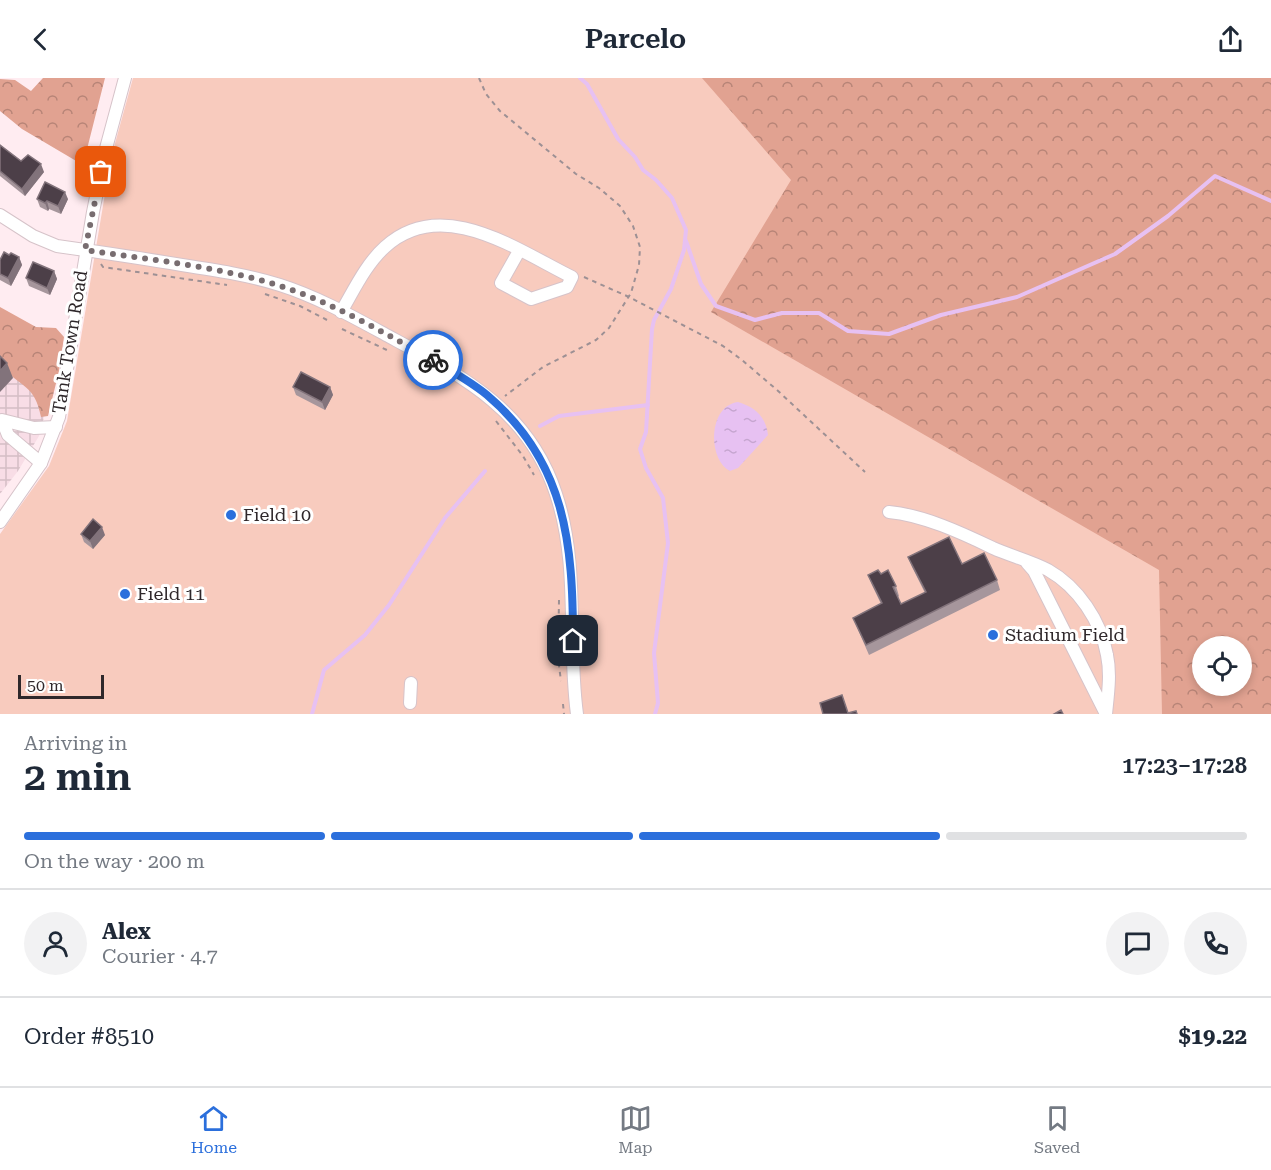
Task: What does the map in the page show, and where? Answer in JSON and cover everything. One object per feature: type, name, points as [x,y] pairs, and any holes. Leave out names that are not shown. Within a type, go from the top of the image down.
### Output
[{"type":"street","name":"Tank Town Road","points":[[0,522],[40,463],[56,427],[85,250],[105,152],[124,78]]},
{"type":"street","points":[[0,215],[43,242],[250,278],[298,292],[432,360],[479,389],[516,425],[542,463],[555,492],[568,542],[577,714]]},
{"type":"street","points":[[341,312],[373,259],[386,246],[400,236],[433,225],[465,227],[519,251],[572,277],[567,287],[531,299],[501,283],[519,251]]},
{"type":"street","points":[[1,419],[34,428],[56,427]]},
{"type":"street","points":[[1,419],[8,435],[40,463]]},
{"type":"street","points":[[890,512],[923,520],[970,537],[1049,571],[1072,589],[1081,599],[1104,641],[1108,667],[1106,714]]},
{"type":"street","points":[[993,562],[1008,555]]},
{"type":"street","points":[[1026,562],[1034,571],[1106,714]]},
{"type":"street","points":[[410,703],[411,683]]},
{"type":"path","points":[[479,78],[490,101],[500,111],[576,174],[620,206],[637,233],[640,255],[637,275],[629,297],[609,328],[596,340],[543,367],[501,399]]},
{"type":"path","points":[[101,264],[103,267],[230,286]]},
{"type":"path","points":[[572,277],[584,277],[629,297],[723,346],[742,360],[865,472]]},
{"type":"path","points":[[258,292],[300,306],[327,320]]},
{"type":"path","points":[[342,329],[397,356]]},
{"type":"path","points":[[495,420],[524,456],[536,478]]},
{"type":"path","points":[[559,597],[558,658],[562,684]]},
{"type":"path","points":[[563,698],[564,714]]},
{"type":"shaded area","points":[[133,78],[702,78],[791,180],[711,312],[1159,570],[1162,714],[0,714],[0,534],[49,466],[67,421],[111,158]]},
{"type":"shaded area","points":[[0,343],[51,391],[39,436],[18,471],[0,494]]},
{"type":"green space","points":[[43,78],[105,78],[83,165],[22,129],[0,111],[0,79],[15,80],[31,91]]},
{"type":"green space","points":[[149,78],[1271,78],[1271,714],[1137,714]]},
{"type":"green space","points":[[0,307],[36,327],[56,328],[64,337],[59,371],[48,416],[41,417],[31,392],[0,366]]},
{"type":"water","points":[[738,402],[759,414],[765,423],[768,435],[738,468],[730,471],[718,457],[714,434],[721,413],[728,406]]},
{"type":"building","points":[[0,145],[21,161],[28,155],[41,164],[22,189],[0,171]]},
{"type":"building","points":[[45,182],[65,192],[58,206],[37,199]]},
{"type":"building","points":[[4,252],[19,257],[8,278],[0,274],[0,260]]},
{"type":"building","points":[[33,262],[54,271],[47,288],[26,278]]},
{"type":"building","points":[[0,356],[7,363],[0,371]]},
{"type":"building","points":[[301,372],[330,387],[322,402],[293,387]]},
{"type":"building","points":[[93,519],[102,527],[90,541],[81,534]]},
{"type":"building","points":[[949,537],[962,564],[984,553],[997,580],[866,645],[853,618],[882,603],[868,575],[878,570],[881,574],[888,570],[901,604],[926,592],[908,557]]},
{"type":"building","points":[[842,695],[848,713],[856,711],[857,714],[823,714],[820,703]]},
{"type":"waterway","points":[[580,78],[587,84],[618,139],[635,157],[643,170],[656,180],[672,198],[686,230],[684,250],[671,289],[654,320],[652,329],[646,432],[640,449],[646,468],[663,498],[668,543],[654,653],[658,703],[655,714]]},
{"type":"waterway","points":[[686,241],[701,284],[716,306],[755,320],[782,313],[819,313],[848,331],[889,334],[941,315],[1017,297],[1115,254],[1168,216],[1215,176],[1271,201]]},
{"type":"waterway","points":[[540,426],[559,416],[648,405]]},
{"type":"waterway","points":[[312,714],[324,670],[365,635],[389,605],[445,518],[485,471]]},
{"type":"way so far","points":[[101,172],[85,250],[223,272],[279,285],[318,300],[433,360]]},
{"type":"place","name":"Field 10","points":[[231,515]]},
{"type":"place","name":"Field 11","points":[[125,594]]},
{"type":"place","name":"Stadium Field","points":[[993,635]]},
{"type":"route","points":[[433,360],[473,384],[502,409],[533,448],[549,476],[566,528],[572,587],[573,641]]}]
